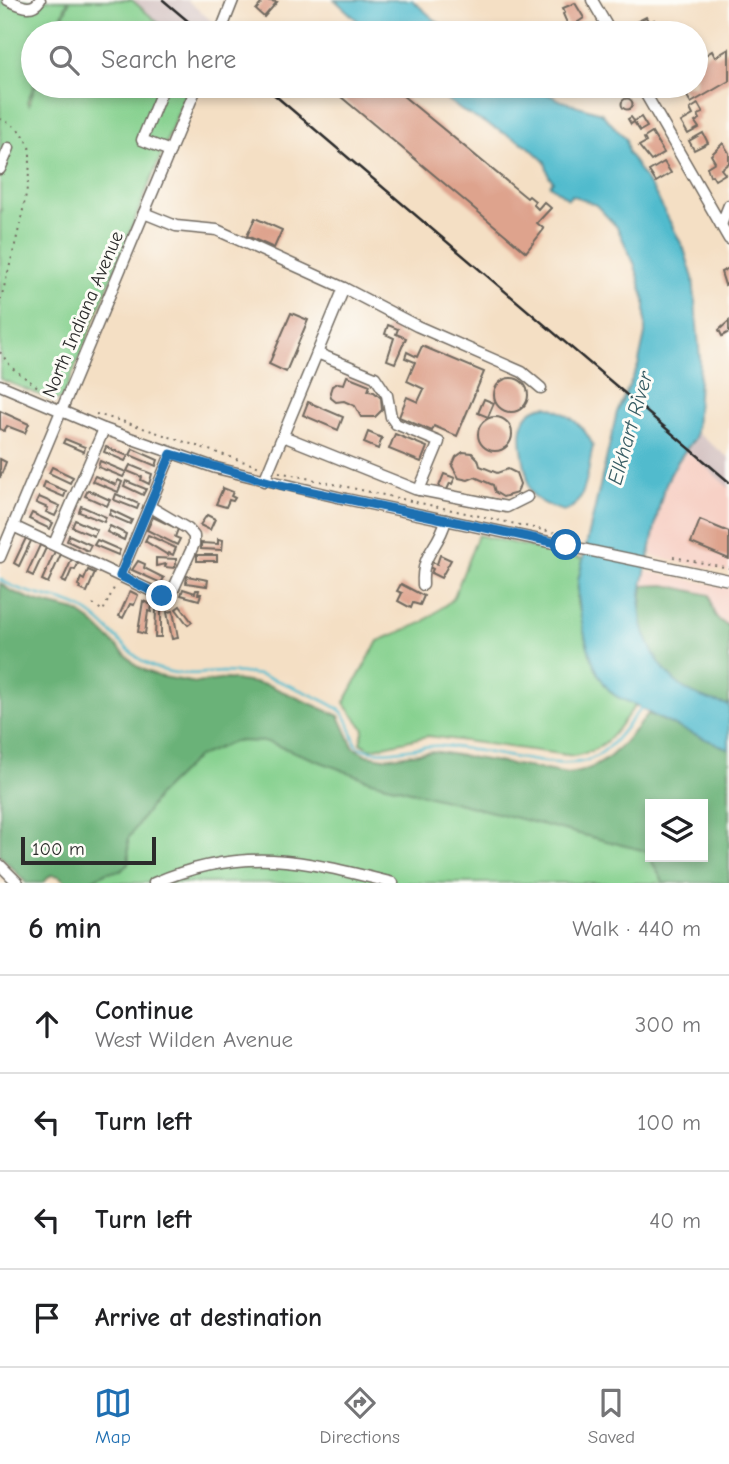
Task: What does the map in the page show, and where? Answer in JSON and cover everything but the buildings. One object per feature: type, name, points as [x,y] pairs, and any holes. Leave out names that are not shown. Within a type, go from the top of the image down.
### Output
[{"type":"street","points":[[8,0],[30,8],[36,6],[40,0]]},
{"type":"street","points":[[225,21],[233,0]]},
{"type":"street","points":[[592,0],[604,21]]},
{"type":"street","points":[[159,98],[142,140],[170,151]]},
{"type":"street","name":"North Indiana Avenue","points":[[0,556],[192,98]]},
{"type":"street","points":[[648,98],[729,239]]},
{"type":"street","points":[[0,169],[9,148]]},
{"type":"street","points":[[721,225],[729,205]]},
{"type":"street","points":[[144,213],[176,226],[218,230],[344,288],[417,326],[522,372],[541,388]]},
{"type":"street","points":[[264,481],[344,288]]},
{"type":"street","points":[[317,353],[375,377],[387,395],[391,418],[396,424],[439,442],[419,490]]},
{"type":"street","points":[[0,385],[171,454],[264,481],[566,545],[668,561],[729,580]]},
{"type":"street","points":[[54,544],[104,429]]},
{"type":"street","points":[[283,436],[402,486],[507,507],[527,497]]},
{"type":"street","points":[[120,576],[171,454]]},
{"type":"street","points":[[13,526],[167,596],[173,590],[194,544],[194,536],[188,529],[149,506]]},
{"type":"street","points":[[423,585],[424,562],[443,533],[446,520]]},
{"type":"street","points":[[154,883],[209,864],[257,858],[298,862],[393,883]]},
{"type":"street","points":[[0,865],[18,883]]},
{"type":"path","points":[[0,119],[13,125],[28,143],[30,162],[17,236],[0,302]]},
{"type":"path","points":[[668,561],[729,568]]},
{"type":"path","points":[[93,604],[103,611],[120,576]]},
{"type":"shaded area","points":[[132,0],[187,0],[212,21],[156,21]]},
{"type":"shaded area","points":[[696,432],[729,458],[729,488],[686,450]]},
{"type":"shaded area","points":[[686,450],[729,488],[729,572],[651,556],[660,498]]},
{"type":"shaded area","points":[[646,571],[729,588],[729,705],[643,586]]},
{"type":"green space","points":[[0,0],[68,0],[60,21],[21,21],[21,98],[29,98],[29,105],[31,98],[184,98],[61,399],[54,401],[0,379],[2,209],[0,211]]},
{"type":"green space","points":[[70,0],[132,0],[156,21],[61,21]]},
{"type":"green space","points":[[478,535],[583,559],[577,604],[583,618],[590,655],[612,693],[636,705],[610,738],[596,749],[574,756],[428,736],[371,749],[360,743],[364,729],[344,703],[378,641],[422,623],[453,599]]},
{"type":"green space","points":[[0,583],[35,601],[76,611],[92,622],[138,667],[158,676],[196,683],[227,679],[268,685],[339,716],[353,747],[367,755],[384,758],[433,751],[568,774],[582,771],[605,760],[623,744],[648,714],[729,749],[729,883],[664,883],[652,862],[708,862],[708,799],[645,799],[645,851],[371,781],[268,742],[235,741],[197,757],[159,794],[128,839],[129,862],[121,871],[107,872],[86,883],[67,883],[59,876],[51,875],[42,883],[26,883],[0,855]]},
{"type":"green space","points":[[665,585],[710,595],[715,614],[729,626],[729,705],[682,689],[666,675],[653,656],[642,623],[643,586]]},
{"type":"green space","points":[[233,738],[269,739],[645,847],[645,862],[653,862],[667,883],[91,883],[164,783],[197,752]]},
{"type":"water","points":[[335,0],[412,0],[436,21],[358,21]]},
{"type":"water","name":"Elkhart River","points":[[445,98],[556,98],[601,113],[626,139],[628,153],[656,195],[684,249],[693,278],[700,360],[696,432],[695,438],[669,477],[660,501],[643,582],[641,616],[651,648],[675,682],[693,694],[729,705],[729,749],[673,725],[612,693],[597,670],[582,624],[578,581],[617,412],[638,366],[645,334],[645,302],[635,265],[617,227],[596,205],[572,195],[568,199],[550,185],[553,181],[545,162],[527,145],[462,111]]},
{"type":"water","points":[[547,406],[574,421],[585,432],[593,446],[582,493],[572,507],[564,511],[533,496],[521,444],[523,423],[528,415],[535,409]]},
{"type":"waterway","points":[[0,579],[22,590],[79,607],[98,620],[139,659],[159,669],[183,674],[245,673],[289,685],[342,712],[357,746],[377,752],[442,746],[553,763],[585,761],[610,746],[642,707]]},
{"type":"railway","points":[[163,0],[188,21]]},
{"type":"railway","points":[[278,98],[729,482]]},
{"type":"route","points":[[162,596],[120,576],[171,454],[280,485],[566,545]]}]
